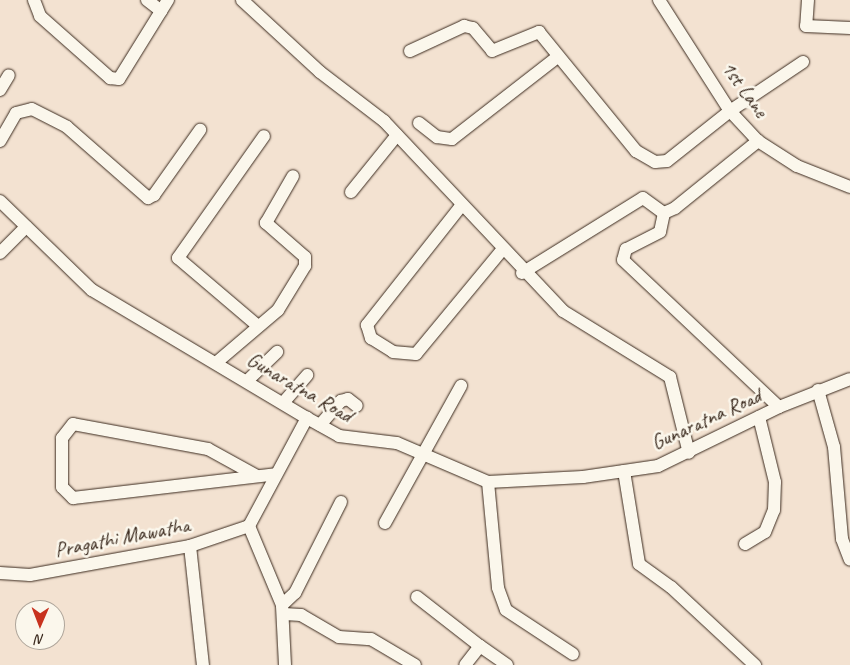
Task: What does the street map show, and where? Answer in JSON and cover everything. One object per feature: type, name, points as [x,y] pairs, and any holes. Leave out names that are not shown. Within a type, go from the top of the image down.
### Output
[{"type":"street","points":[[34,0],[40,16],[110,78],[119,79],[164,6],[147,0]]},
{"type":"street","points":[[242,0],[320,72],[396,135],[522,273],[563,311],[670,377],[689,453]]},
{"type":"street","name":"1st Lane","points":[[659,0],[730,111],[758,141],[797,166],[850,186]]},
{"type":"street","points":[[808,0],[806,26],[850,28]]},
{"type":"street","points":[[410,51],[469,26],[492,51],[539,32],[556,58],[646,160],[666,161],[730,111],[803,62]]},
{"type":"street","points":[[419,123],[437,137],[452,139],[556,58]]},
{"type":"street","points":[[0,90],[9,75]]},
{"type":"street","points":[[0,141],[16,113],[32,109],[67,127],[148,198],[154,195],[200,130]]},
{"type":"street","points":[[351,192],[396,135]]},
{"type":"street","points":[[258,326],[178,258],[264,136]]},
{"type":"street","points":[[758,141],[664,213],[660,232],[626,249],[623,260],[779,407]]},
{"type":"street","points":[[217,362],[278,310],[307,260],[266,223],[293,176]]},
{"type":"street","points":[[522,273],[643,198],[664,213]]},
{"type":"street","name":"Gunaratna Road","points":[[0,201],[92,290],[217,362],[307,418],[339,436],[397,443],[488,482],[624,471],[658,466],[689,453],[779,407],[818,390],[850,379]]},
{"type":"street","points":[[461,206],[367,325],[371,338],[393,352],[416,354],[502,250]]},
{"type":"street","points":[[0,252],[26,227]]},
{"type":"street","points":[[247,381],[277,352]]},
{"type":"street","points":[[283,403],[307,375]]},
{"type":"street","points":[[385,523],[420,454],[461,386]]},
{"type":"street","points":[[818,390],[834,447],[842,539],[850,560]]},
{"type":"street","points":[[320,425],[341,401],[348,399],[357,406]]},
{"type":"street","points":[[745,544],[765,532],[774,510],[775,482],[759,417]]},
{"type":"street","points":[[285,665],[283,609],[249,526],[307,418]]},
{"type":"street","points":[[257,476],[208,450],[73,424],[62,438],[62,487],[73,498],[276,474]]},
{"type":"street","points":[[624,471],[639,564],[671,587],[755,665]]},
{"type":"street","points":[[488,482],[498,588],[506,610],[573,654]]},
{"type":"street","points":[[283,609],[295,593],[341,502]]},
{"type":"street","name":"Pragathi Mawatha","points":[[0,572],[30,575],[190,546],[249,526]]},
{"type":"street","points":[[190,546],[203,665]]},
{"type":"street","points":[[417,597],[506,665]]},
{"type":"street","points":[[283,609],[300,615],[339,637],[371,639],[415,665]]},
{"type":"street","points":[[465,665],[480,646]]}]
